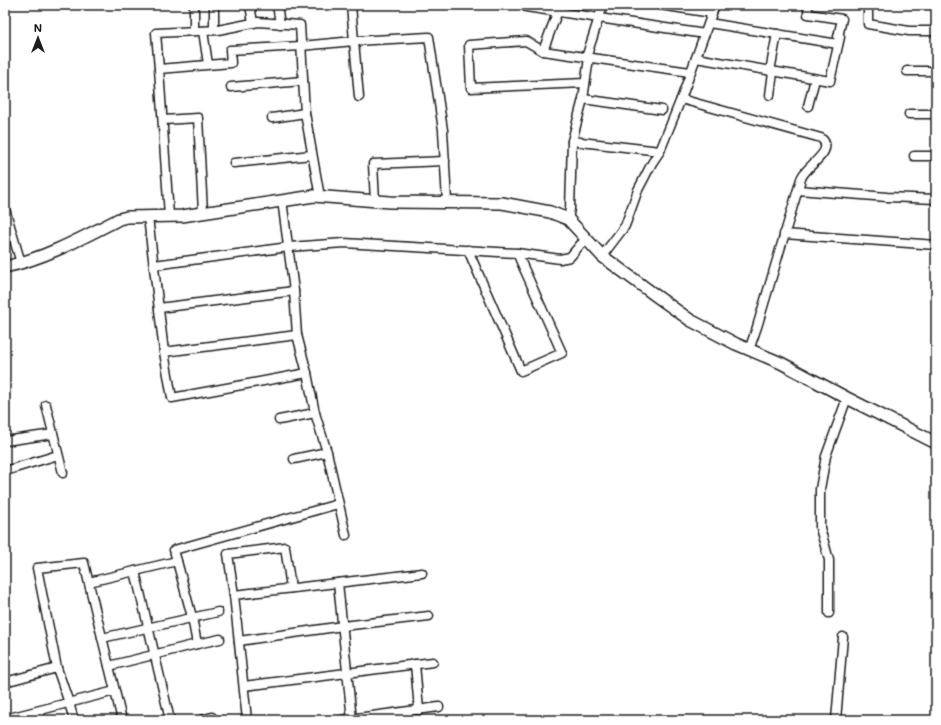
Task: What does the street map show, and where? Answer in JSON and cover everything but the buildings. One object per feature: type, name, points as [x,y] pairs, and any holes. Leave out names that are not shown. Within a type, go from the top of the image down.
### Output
[{"type":"street","points":[[194,5],[194,31]]},
{"type":"street","points":[[214,5],[214,30]]},
{"type":"street","points":[[250,5],[253,24]]},
{"type":"street","points":[[277,5],[280,24]]},
{"type":"street","points":[[351,5],[359,97]]},
{"type":"street","points":[[568,219],[570,209],[572,141],[582,100],[587,58],[603,5]]},
{"type":"street","points":[[602,256],[625,226],[638,190],[660,151],[681,99],[713,9],[660,5]]},
{"type":"street","points":[[696,58],[830,81],[840,37],[838,37],[842,19],[808,14],[808,5]]},
{"type":"street","points":[[868,5],[868,24],[909,31],[936,31]]},
{"type":"street","points":[[526,7],[559,8],[599,18],[705,34]]},
{"type":"street","points":[[543,51],[559,8]]},
{"type":"street","points":[[169,216],[156,33],[214,30],[258,22],[300,26],[305,113],[320,197]]},
{"type":"street","points":[[709,23],[838,44]]},
{"type":"street","points":[[203,31],[208,64]]},
{"type":"street","points":[[770,95],[778,34]]},
{"type":"street","points":[[159,69],[231,63],[230,50],[429,37],[443,130],[447,202]]},
{"type":"street","points":[[585,83],[471,88],[469,45],[526,41],[543,51],[690,72]]},
{"type":"street","points":[[907,71],[936,71]]},
{"type":"street","points":[[808,106],[815,79]]},
{"type":"street","points":[[231,87],[303,81]]},
{"type":"street","points":[[681,99],[823,139],[825,150],[822,156],[802,174],[749,350]]},
{"type":"street","points":[[582,100],[662,110]]},
{"type":"street","points":[[272,118],[305,113]]},
{"type":"street","points":[[910,114],[936,114]]},
{"type":"street","points":[[163,120],[198,118],[203,212]]},
{"type":"street","points":[[572,141],[660,151]]},
{"type":"street","points":[[234,164],[312,154]]},
{"type":"street","points":[[914,156],[936,156]]},
{"type":"street","points":[[374,201],[373,164],[445,162]]},
{"type":"street","points":[[798,190],[887,198],[936,199]]},
{"type":"street","points":[[5,267],[21,263],[65,247],[119,219],[127,217],[182,216],[314,196],[374,201],[502,203],[550,212],[568,219],[602,256],[690,320],[749,350],[781,363],[936,443]]},
{"type":"street","points":[[282,200],[294,291],[297,335],[307,373],[315,414],[335,486],[346,535]]},
{"type":"street","points":[[5,209],[21,263]]},
{"type":"street","points":[[148,217],[164,352],[172,398],[307,373]]},
{"type":"street","points":[[784,234],[936,246]]},
{"type":"street","points":[[154,266],[289,247],[344,243],[517,253],[560,259],[570,257],[587,239]]},
{"type":"street","points":[[468,250],[520,371],[562,353],[517,253]]},
{"type":"street","points":[[159,308],[294,291]]},
{"type":"street","points":[[164,352],[297,335]]},
{"type":"street","points":[[829,613],[829,560],[820,528],[820,489],[826,456],[847,398]]},
{"type":"street","points":[[46,405],[63,473]]},
{"type":"street","points":[[279,420],[315,414]]},
{"type":"street","points":[[5,441],[53,434]]},
{"type":"street","points":[[294,459],[326,452]]},
{"type":"street","points":[[5,471],[58,455]]},
{"type":"street","points":[[197,644],[192,618],[174,550],[338,504]]},
{"type":"street","points":[[247,720],[234,595],[228,554],[285,547],[291,588]]},
{"type":"street","points":[[89,582],[177,561]]},
{"type":"street","points":[[74,720],[57,668],[37,568],[84,563],[122,720]]},
{"type":"street","points":[[136,571],[170,720]]},
{"type":"street","points":[[234,595],[422,573]]},
{"type":"street","points":[[338,583],[352,719]]},
{"type":"street","points":[[102,638],[218,612]]},
{"type":"street","points":[[238,641],[342,626],[429,616]]},
{"type":"street","points":[[836,720],[843,637]]},
{"type":"street","points":[[109,666],[220,639]]},
{"type":"street","points":[[244,686],[433,662]]},
{"type":"street","points":[[415,664],[419,710]]},
{"type":"street","points":[[5,682],[57,668]]},
{"type":"street","points":[[5,719],[115,691]]},
{"type":"street","points":[[342,720],[439,707]]},
{"type":"street","points":[[39,711],[41,720]]},
{"type":"street","points":[[201,720],[212,717]]}]
